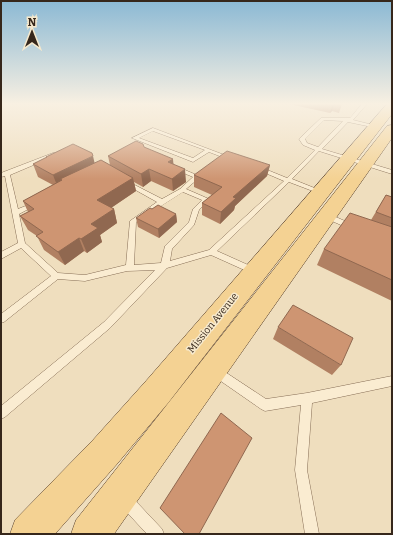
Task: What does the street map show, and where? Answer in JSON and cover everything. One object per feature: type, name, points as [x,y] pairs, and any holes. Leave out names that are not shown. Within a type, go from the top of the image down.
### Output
[{"type":"main road","name":"Mission Avenue","points":[[90,534],[214,369],[324,204],[382,129]]},
{"type":"main road","name":"Mission Avenue","points":[[29,534],[115,441],[157,392],[255,271],[324,204]]},
{"type":"lane","points":[[209,150],[193,160],[135,138],[153,129],[239,161]]},
{"type":"lane","points":[[313,129],[302,139],[305,144],[392,172]]},
{"type":"lane","points":[[61,151],[4,174],[16,213],[22,244],[56,276],[85,278],[130,268],[165,265],[212,252],[288,180],[338,129]]},
{"type":"lane","points":[[130,268],[133,221],[182,190],[197,177],[169,165]]},
{"type":"lane","points":[[253,167],[288,180],[361,230]]},
{"type":"lane","points":[[121,179],[162,202]]},
{"type":"lane","points":[[1,413],[107,325],[165,265],[168,248],[192,223],[196,209],[206,199],[182,190]]},
{"type":"lane","points":[[16,213],[42,200]]},
{"type":"lane","points":[[1,256],[22,244]]},
{"type":"lane","points":[[212,252],[255,271]]},
{"type":"lane","points":[[1,319],[56,276]]},
{"type":"lane","points":[[214,369],[265,405],[307,399],[392,381]]},
{"type":"lane","points":[[307,399],[301,470],[312,534]]},
{"type":"lane","points":[[120,495],[157,534]]},
{"type":"building","points":[[136,141],[143,144],[144,147],[173,159],[168,162],[185,169],[172,179],[149,169],[141,174],[108,156]]},
{"type":"building","points":[[73,144],[92,153],[93,156],[53,175],[33,164],[46,157]]},
{"type":"building","points":[[227,151],[270,165],[233,197],[236,198],[221,212],[202,203],[222,187],[194,175]]},
{"type":"building","points":[[101,160],[133,178],[97,200],[114,209],[91,224],[98,228],[81,239],[79,238],[58,252],[36,236],[43,232],[20,216],[34,209],[23,201],[62,180],[60,179]]},
{"type":"building","points":[[386,195],[392,197],[392,218],[376,212]]},
{"type":"building","points":[[158,205],[176,214],[158,229],[136,218],[150,208],[152,209]]},
{"type":"building","points":[[350,213],[392,227],[392,280],[324,249]]},
{"type":"building","points":[[293,305],[353,338],[341,365],[278,327]]},
{"type":"building","points":[[221,413],[252,438],[199,534],[185,534],[160,508]]}]
